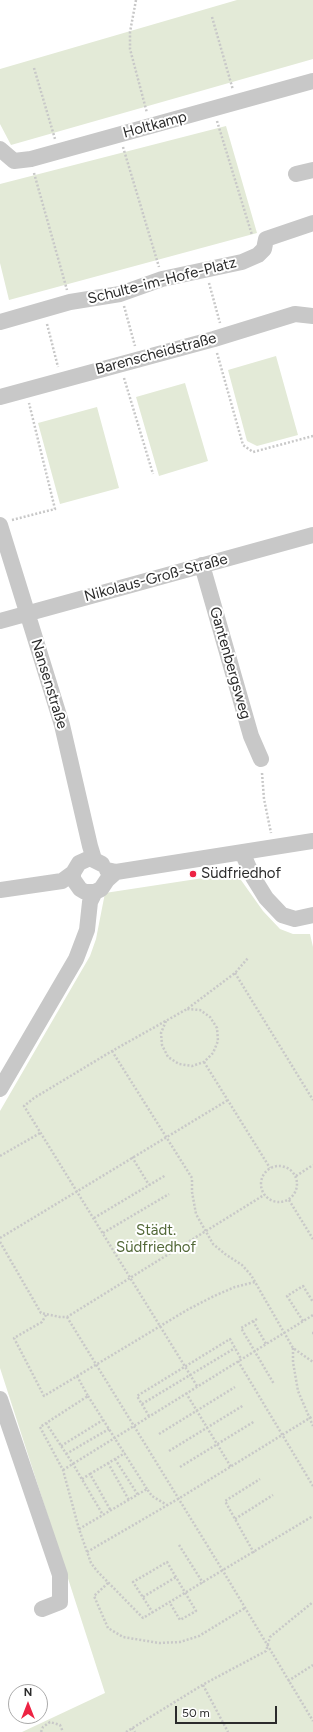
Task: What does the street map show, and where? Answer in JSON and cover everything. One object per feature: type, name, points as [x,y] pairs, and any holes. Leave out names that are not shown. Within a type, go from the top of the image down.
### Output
[{"type":"street","name":"Holtkamp","points":[[0,149],[14,161],[31,159],[313,82]]},
{"type":"street","points":[[296,174],[313,170]]},
{"type":"street","points":[[258,255],[264,249],[266,239],[313,222]]},
{"type":"street","name":"Schulte-im-Hofe-Platz","points":[[0,322],[70,302],[120,294],[162,279],[242,262],[258,255]]},
{"type":"street","name":"Barenscheidstraße","points":[[0,397],[218,337],[295,314],[313,316]]},
{"type":"street","name":"Nansenstraße","points":[[3,523],[28,614],[62,725],[89,855]]},
{"type":"street","name":"Nikolaus-Groß-Straße","points":[[0,621],[313,535]]},
{"type":"street","name":"Gantenbergsweg","points":[[202,565],[251,736],[261,759]]},
{"type":"street","points":[[110,874],[313,841]]},
{"type":"street","points":[[242,852],[253,876],[266,898],[282,915],[295,919],[313,916]]},
{"type":"street","points":[[0,1089],[76,959],[87,930],[80,888],[79,863],[89,855],[104,865],[110,874]]},
{"type":"street","points":[[0,890],[80,888],[105,885],[110,874]]},
{"type":"street","points":[[0,1399],[60,1575],[60,1602],[42,1609]]},
{"type":"path","points":[[136,0],[130,32],[130,49],[151,126]]},
{"type":"path","points":[[212,17],[237,102]]},
{"type":"path","points":[[34,68],[58,152]]},
{"type":"path","points":[[214,109],[258,255]]},
{"type":"path","points":[[120,135],[162,279]]},
{"type":"path","points":[[31,159],[70,302]]},
{"type":"path","points":[[206,269],[218,337],[243,445],[253,452],[313,436]]},
{"type":"path","points":[[120,294],[139,359]]},
{"type":"path","points":[[43,310],[62,380]]},
{"type":"path","points":[[120,364],[153,474]]},
{"type":"path","points":[[3,523],[55,509],[26,390]]},
{"type":"path","points":[[261,759],[264,799],[274,847]]},
{"type":"path","points":[[197,1386],[24,1106],[34,1098],[112,1051],[187,1009],[234,973],[248,958]]},
{"type":"path","points":[[234,973],[313,1100]]},
{"type":"path","points":[[166,1021],[161,1033],[162,1045],[168,1056],[179,1064],[192,1066],[204,1062],[213,1053],[218,1041],[217,1028],[210,1017],[200,1010],[187,1009]]},
{"type":"path","points":[[112,1051],[192,1178],[196,1214],[212,1244],[242,1265],[255,1282],[293,1348],[313,1362]]},
{"type":"path","points":[[204,1062],[270,1168]]},
{"type":"path","points":[[0,1238],[228,1100]]},
{"type":"path","points":[[0,1156],[40,1133]]},
{"type":"path","points":[[132,1157],[149,1185]]},
{"type":"path","points":[[296,1176],[313,1165]]},
{"type":"path","points":[[284,1166],[292,1171],[296,1176],[298,1185],[296,1194],[289,1200],[280,1203],[271,1201],[264,1195],[261,1188],[261,1180],[264,1173],[270,1168],[284,1166]]},
{"type":"path","points":[[94,1218],[166,1175]]},
{"type":"path","points":[[103,1233],[169,1194]]},
{"type":"path","points":[[0,1242],[41,1312],[46,1315],[60,1318],[67,1317],[264,1195]]},
{"type":"path","points":[[289,1200],[313,1239]]},
{"type":"path","points":[[0,1231],[3,1236]]},
{"type":"path","points":[[46,1315],[42,1322],[14,1338],[44,1396],[160,1326],[214,1296],[235,1287],[255,1282]]},
{"type":"path","points":[[303,1321],[288,1296],[303,1286],[313,1302]]},
{"type":"path","points":[[63,1470],[313,1315]]},
{"type":"path","points":[[67,1317],[313,1721]]},
{"type":"path","points":[[257,1319],[241,1328],[274,1384]]},
{"type":"path","points":[[253,1321],[266,1344]]},
{"type":"path","points":[[149,1416],[137,1396],[230,1339],[241,1359]]},
{"type":"path","points":[[142,1404],[235,1348]]},
{"type":"path","points":[[293,1348],[294,1377],[300,1398],[313,1426]]},
{"type":"path","points":[[238,1361],[313,1486]]},
{"type":"path","points":[[77,1376],[147,1489],[152,1496],[167,1505]]},
{"type":"path","points":[[159,1434],[235,1387]]},
{"type":"path","points":[[186,1393],[231,1466]]},
{"type":"path","points":[[88,1396],[40,1427],[63,1470],[79,1529],[91,1563],[108,1583],[144,1618],[223,1572],[313,1516]]},
{"type":"path","points":[[169,1451],[244,1405]]},
{"type":"path","points":[[87,1552],[178,1499],[313,1416]]},
{"type":"path","points":[[61,1446],[103,1420]]},
{"type":"path","points":[[180,1467],[255,1421]]},
{"type":"path","points":[[46,1423],[73,1464],[103,1515]]},
{"type":"path","points":[[66,1454],[109,1428]]},
{"type":"path","points":[[82,1479],[125,1453]]},
{"type":"path","points":[[115,1459],[138,1495]]},
{"type":"path","points":[[108,1463],[129,1500]]},
{"type":"path","points":[[90,1474],[111,1511]]},
{"type":"path","points":[[254,1553],[225,1501],[260,1479]]},
{"type":"path","points":[[79,1529],[147,1489]]},
{"type":"path","points":[[235,1519],[273,1495]]},
{"type":"path","points":[[179,1545],[203,1583]]},
{"type":"path","points":[[153,1613],[134,1582],[168,1562],[196,1611],[180,1620],[170,1603]]},
{"type":"path","points":[[143,1597],[176,1577]]},
{"type":"path","points":[[108,1583],[94,1596],[108,1628],[123,1638],[159,1643],[180,1642],[199,1636],[245,1608]]},
{"type":"path","points":[[126,1732],[203,1685],[266,1651],[270,1638],[313,1602]]},
{"type":"path","points":[[288,1681],[313,1665]]},
{"type":"path","points":[[203,1685],[228,1732]]},
{"type":"path","points":[[41,1732],[50,1722],[60,1725],[63,1732]]},
{"type":"path","points":[[132,1728],[135,1732]]},
{"type":"green space","points":[[237,0],[313,0],[313,59],[11,145],[0,124],[0,69]]},
{"type":"green space","points":[[226,126],[257,233],[9,300],[0,263],[0,184]]},
{"type":"green space","points":[[276,356],[298,435],[257,446],[247,441],[228,370]]},
{"type":"green space","points":[[185,383],[208,461],[159,476],[136,397]]},
{"type":"green space","points":[[97,407],[119,488],[60,504],[38,423]]},
{"type":"green space","name":"Städt. Südfriedhof","points":[[236,873],[263,911],[280,929],[293,934],[310,934],[313,947],[313,1732],[22,1732],[39,1724],[48,1724],[48,1720],[105,1693],[0,1368],[0,1111],[90,956],[96,939],[105,893]]},
{"type":"place","name":"Südfriedhof","points":[[193,874]]}]
